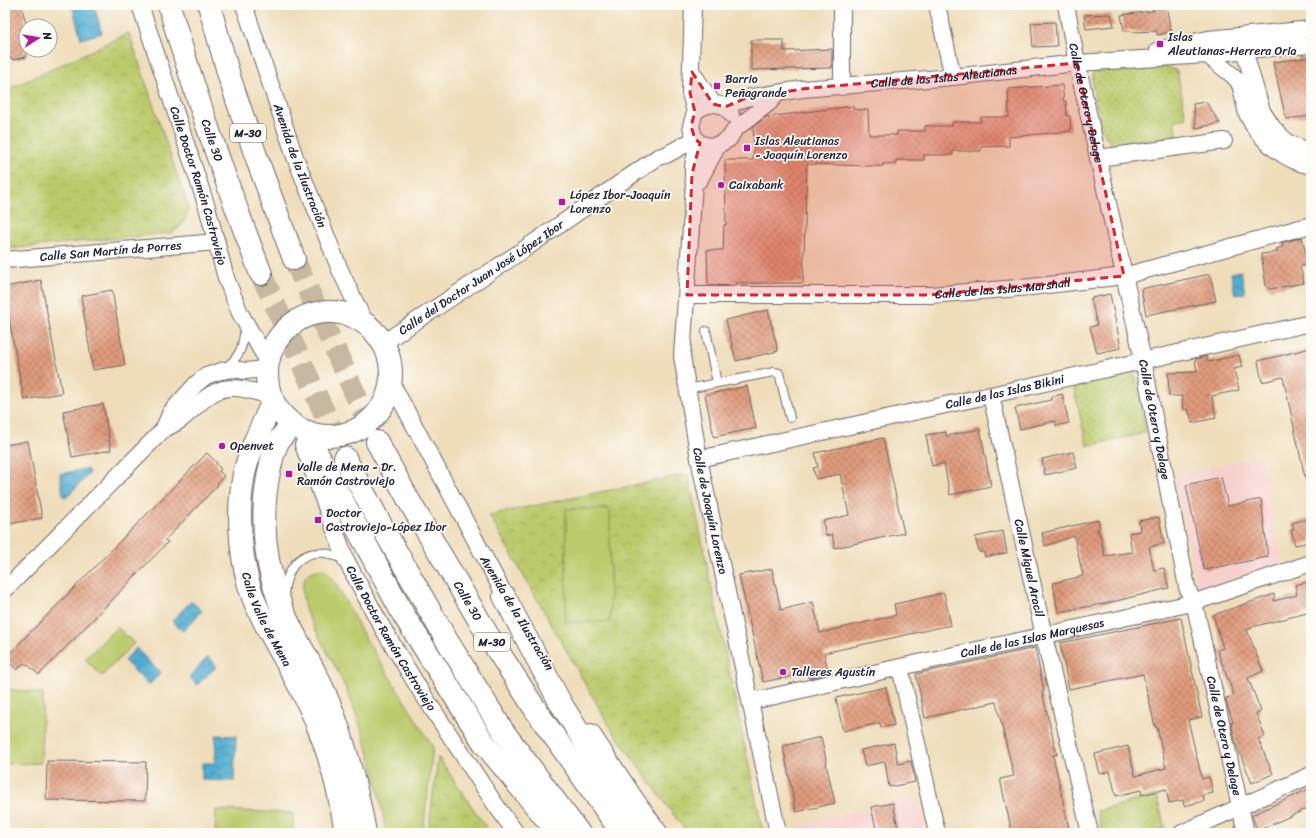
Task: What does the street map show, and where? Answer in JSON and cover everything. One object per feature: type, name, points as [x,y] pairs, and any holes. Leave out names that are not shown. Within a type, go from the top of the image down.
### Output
[{"type":"main road","name":"Calle 30","points":[[169,5],[185,60],[218,160],[261,274]]},
{"type":"main road","name":"M-30","points":[[209,5],[230,79],[258,162],[294,259]]},
{"type":"main road","points":[[299,428],[328,436],[348,433],[361,427],[374,418],[380,410],[387,396],[391,382],[391,368],[383,342],[365,323],[342,313],[318,312],[306,316],[285,330],[272,350],[268,364],[268,382],[272,399],[282,414],[299,428],[318,457],[403,614],[484,743],[558,833]]},
{"type":"main road","name":"Calle Valle de Mena","points":[[272,399],[251,450],[244,474],[240,501],[244,561],[258,610],[307,700],[316,721],[336,782],[346,833]]},
{"type":"main road","name":"Calle Valle de Mena","points":[[299,428],[280,440],[275,448],[265,492],[263,519],[265,545],[270,571],[280,604],[326,694],[335,717],[352,773],[365,833]]},
{"type":"main road","name":"Calle 30","points":[[377,442],[412,506],[489,638],[537,712],[622,833]]},
{"type":"main road","name":"M-30","points":[[344,458],[446,639],[503,731],[578,833]]},
{"type":"main road","points":[[504,596],[560,702],[641,833]]},
{"type":"street","name":"Calle Doctor Ramón Castroviejo","points":[[140,5],[207,207],[226,278],[240,313],[268,364]]},
{"type":"street","name":"Avenida de la Ilustración","points":[[244,5],[295,157],[340,270],[365,323]]},
{"type":"street","points":[[693,5],[692,72],[690,93],[696,130],[709,146],[718,145],[729,139],[735,129],[769,103],[776,94]]},
{"type":"street","points":[[842,5],[842,87]]},
{"type":"street","points":[[937,5],[953,77]]},
{"type":"street","name":"Calle de Otero y Delage","points":[[1066,5],[1077,63],[1143,360],[1187,588],[1196,612],[1246,833]]},
{"type":"street","points":[[1304,30],[1288,36],[1246,42],[1235,46],[1245,79],[1273,128],[1288,143],[1311,152]]},
{"type":"street","name":"Calle de las Islas Aleutianas","points":[[1111,61],[1208,39],[1235,46],[1267,48],[1311,45]]},
{"type":"street","name":"Calle de las Islas Aleutianas","points":[[696,130],[700,108],[719,106],[746,98],[802,90],[953,77],[1077,63],[1207,55],[1235,46]]},
{"type":"street","points":[[1267,48],[1245,79],[1248,116],[1261,136],[1276,151],[1304,165],[1311,166]]},
{"type":"street","points":[[1207,55],[1245,79]]},
{"type":"street","points":[[692,72],[719,106],[729,111],[733,116],[735,129]]},
{"type":"street","name":"Calle del Doctor Juan José López Ibor","points":[[383,342],[538,240],[658,157],[662,150],[696,130]]},
{"type":"street","name":"Calle de Joaquín Lorenzo","points":[[696,130],[692,174],[694,184],[682,356],[699,459],[778,833]]},
{"type":"street","points":[[1098,158],[1224,141]]},
{"type":"street","points":[[694,184],[700,179],[718,145]]},
{"type":"street","name":"Calle de las Islas Marshall","points":[[687,295],[930,295],[1031,287],[1124,276],[1310,229]]},
{"type":"street","name":"Calle San Martín de Porres","points":[[5,260],[217,242]]},
{"type":"street","name":"Calle de las Islas Bikini","points":[[699,459],[1311,323]]},
{"type":"street","points":[[163,430],[172,412],[196,384],[206,376],[221,371],[256,370],[268,364]]},
{"type":"street","name":"Avenida de la Ilustración","points":[[391,382],[504,596],[638,804],[660,833]]},
{"type":"street","points":[[5,590],[163,430],[179,421],[209,395],[220,390],[231,388],[244,389],[272,399]]},
{"type":"street","name":"Calle Miguel Aracil","points":[[991,395],[1044,636],[1090,833]]},
{"type":"street","name":"Calle Doctor Ramón Castroviejo","points":[[299,428],[346,560],[382,627],[420,690],[483,786],[516,833]]},
{"type":"street","name":"Calle de las Islas Marquesas","points":[[750,700],[762,699],[900,666],[1192,603],[1311,563]]},
{"type":"street","points":[[900,666],[937,833]]},
{"type":"street","points":[[1182,833],[1311,775]]},
{"type":"lane","points":[[221,371],[234,362],[239,355],[243,342],[245,321]]},
{"type":"lane","points":[[706,331],[717,383]]},
{"type":"lane","points":[[687,389],[774,372],[779,373],[790,418]]},
{"type":"lane","points":[[287,620],[284,601],[286,582],[290,571],[296,562],[302,558],[316,554],[325,554],[346,560]]},
{"type":"highlighted area","points":[[1077,63],[1124,276],[930,295],[687,295],[692,174],[700,143],[695,139],[691,126],[695,112],[690,93],[692,72],[713,104],[725,107],[746,98],[802,89]]},
{"type":"shaded area","points":[[1260,454],[1283,563],[1201,589],[1197,586],[1175,475],[1246,459]]},
{"type":"shaded area","points":[[918,797],[924,819],[922,820],[924,833],[803,833],[801,824]]},
{"type":"green space","points":[[129,33],[188,207],[184,222],[179,228],[171,233],[5,249],[5,91]]},
{"type":"green space","points":[[1163,65],[1177,71],[1186,118],[1174,121],[1178,137],[1112,146],[1101,129],[1092,84],[1093,72]]},
{"type":"green space","points":[[1133,371],[1136,378],[1146,433],[1087,446],[1073,385]]},
{"type":"green space","points":[[688,474],[763,833],[687,833],[611,729],[489,515]]},
{"type":"green space","points":[[566,509],[610,509],[610,622],[566,622]]},
{"type":"green space","points":[[324,569],[332,577],[364,636],[433,747],[423,833],[386,833],[379,793],[357,715],[341,678],[307,614],[304,605],[303,584],[306,576],[312,571]]},
{"type":"green space","points":[[117,627],[134,643],[102,676],[85,659]]},
{"type":"green space","points":[[5,689],[43,693],[41,763],[5,764]]},
{"type":"green space","points":[[438,757],[490,833],[428,833]]},
{"type":"green space","points":[[1156,795],[1165,827],[1152,833],[1102,833],[1097,811]]},
{"type":"green space","points":[[216,810],[293,813],[293,833],[215,833]]},
{"type":"water","points":[[72,5],[94,5],[102,33],[81,39]]},
{"type":"water","points":[[1241,271],[1245,293],[1235,295],[1231,273]]},
{"type":"water","points":[[85,469],[88,470],[89,474],[67,497],[64,497],[60,474]]},
{"type":"water","points":[[191,601],[202,611],[183,631],[172,621]]},
{"type":"water","points":[[136,648],[161,673],[149,685],[124,661]]},
{"type":"water","points":[[208,657],[217,666],[197,685],[189,677]]},
{"type":"water","points":[[216,735],[236,736],[234,781],[202,780],[202,763],[215,763]]},
{"type":"building","points":[[5,5],[21,5],[25,18],[18,18],[18,58],[22,58],[5,60]]},
{"type":"building","points":[[1166,5],[1171,32],[1157,35],[1157,31],[1124,31],[1121,15],[1153,11],[1153,8]]},
{"type":"building","points":[[1111,14],[1114,26],[1086,29],[1084,15]]},
{"type":"building","points":[[1055,22],[1057,46],[1033,47],[1031,23]]},
{"type":"building","points":[[751,40],[784,40],[784,51],[832,49],[832,68],[751,70]]},
{"type":"building","points":[[1311,57],[1311,116],[1286,119],[1273,62]]},
{"type":"building","points":[[1062,85],[1064,102],[1066,101],[1067,116],[1070,116],[1071,131],[1009,137],[1009,146],[981,147],[981,151],[953,151],[953,155],[924,155],[924,160],[896,160],[896,164],[883,164],[883,166],[807,164],[803,283],[736,283],[736,286],[708,285],[707,250],[723,250],[724,225],[726,225],[725,160],[753,160],[753,127],[766,117],[853,106],[853,109],[868,110],[869,135],[897,135],[897,131],[925,131],[925,126],[952,126],[953,122],[981,122],[981,117],[1009,117],[1008,89]]},
{"type":"building","points":[[1206,102],[1220,123],[1196,128],[1193,104]]},
{"type":"building","points":[[1302,237],[1308,265],[1300,266],[1304,283],[1270,289],[1266,286],[1261,254],[1278,252],[1276,249],[1283,247],[1282,243]]},
{"type":"building","points":[[1210,274],[1216,301],[1146,315],[1141,289]]},
{"type":"building","points":[[41,280],[62,393],[24,400],[5,297],[5,287]]},
{"type":"building","points":[[112,290],[125,365],[93,370],[81,296]]},
{"type":"building","points":[[1110,294],[1121,348],[1097,353],[1090,327],[1097,325],[1091,298]]},
{"type":"building","points":[[768,310],[778,351],[736,361],[726,320]]},
{"type":"building","points":[[1311,348],[1311,481],[1306,482],[1283,377],[1262,382],[1258,361]]},
{"type":"building","points":[[1239,355],[1242,367],[1234,369],[1239,390],[1212,396],[1216,418],[1192,423],[1188,409],[1183,410],[1182,396],[1169,396],[1168,373],[1197,372],[1195,359],[1206,356],[1208,362]]},
{"type":"building","points":[[747,386],[756,428],[714,437],[705,395]]},
{"type":"building","points":[[1062,394],[1069,423],[1056,426],[1055,421],[1020,429],[1015,408],[1051,400],[1051,397]]},
{"type":"building","points":[[103,404],[111,450],[72,457],[63,411]]},
{"type":"building","points":[[980,429],[991,486],[950,495],[944,463],[932,466],[926,435],[946,432],[946,436]]},
{"type":"building","points":[[883,438],[904,533],[835,548],[832,534],[826,536],[823,521],[849,515],[840,474],[816,479],[813,468],[818,467],[815,453]]},
{"type":"building","points":[[28,441],[42,518],[9,524],[5,505],[5,445]]},
{"type":"building","points":[[1073,452],[1077,468],[1045,475],[1042,459]]},
{"type":"building","points":[[207,453],[217,463],[216,464],[221,469],[219,471],[224,476],[217,484],[218,485],[165,540],[168,542],[39,675],[24,663],[17,670],[5,658]]},
{"type":"building","points":[[1221,477],[1228,506],[1261,499],[1268,557],[1204,570],[1186,485]]},
{"type":"building","points":[[1159,517],[1164,543],[1149,547],[1154,570],[1164,568],[1169,588],[1108,603],[1058,612],[1053,583],[1083,576],[1074,536],[1045,546],[1042,533],[1098,520],[1100,528],[1097,529],[1097,531],[1099,531],[1105,556],[1132,552],[1129,533],[1140,531],[1139,521]]},
{"type":"building","points":[[1311,518],[1311,542],[1295,545],[1291,530],[1294,530],[1292,523]]},
{"type":"building","points":[[1003,531],[1007,553],[985,557],[984,552],[979,552],[975,537]]},
{"type":"building","points":[[772,569],[781,610],[813,602],[820,633],[896,615],[894,604],[944,593],[951,625],[824,653],[829,674],[809,678],[808,673],[763,682],[739,575]]},
{"type":"building","points":[[1311,581],[1311,612],[1252,627],[1247,630],[1263,671],[1248,678],[1261,711],[1256,713],[1265,736],[1258,739],[1273,774],[1252,783],[1236,744],[1231,723],[1233,722],[1225,699],[1234,695],[1217,650],[1223,648],[1213,615],[1274,594],[1274,601],[1297,595],[1295,585]]},
{"type":"building","points":[[1181,618],[1202,717],[1188,720],[1202,779],[1209,777],[1213,793],[1203,795],[1204,801],[1184,806],[1183,800],[1169,803],[1166,789],[1142,795],[1141,790],[1116,796],[1110,771],[1100,774],[1095,754],[1128,746],[1135,776],[1166,768],[1143,674],[1069,689],[1060,643]]},
{"type":"building","points":[[1035,648],[1044,691],[1042,692],[1057,755],[1053,755],[1070,833],[1012,833],[1000,779],[1014,776],[996,702],[925,718],[916,674]]},
{"type":"building","points":[[886,687],[894,725],[881,728],[880,723],[843,731],[836,698]]},
{"type":"building","points":[[821,737],[835,803],[796,812],[783,746]]},
{"type":"building","points":[[894,743],[898,764],[911,761],[915,782],[889,787],[885,762],[865,766],[861,750]]},
{"type":"building","points":[[47,761],[146,762],[145,801],[46,800]]},
{"type":"building","points":[[1311,788],[1311,807],[1257,831],[1252,815]]},
{"type":"building","points":[[893,803],[899,833],[877,833],[871,807]]},
{"type":"tunnel","points":[[294,259],[377,442]]},
{"type":"tunnel","points":[[261,274],[345,458]]},
{"type":"place","name":"Islas Aleutianas-Herrera Oria","points":[[1160,44]]},
{"type":"place","name":"Barrio Peñagrande","points":[[717,86]]},
{"type":"place","name":"Islas Aleutianas - Joaquín Lorenzo","points":[[747,148]]},
{"type":"place","name":"Caixabank","points":[[721,185]]},
{"type":"place","name":"López Ibor-Joaquín Lorenzo","points":[[562,202]]},
{"type":"place","name":"Openvet","points":[[222,446]]},
{"type":"place","name":"Valle de Mena - Dr. Ramón Castroviejo","points":[[289,474]]},
{"type":"place","name":"Doctor Castroviejo-López Ibor","points":[[318,520]]},
{"type":"place","name":"Talleres Agustín","points":[[783,672]]}]
